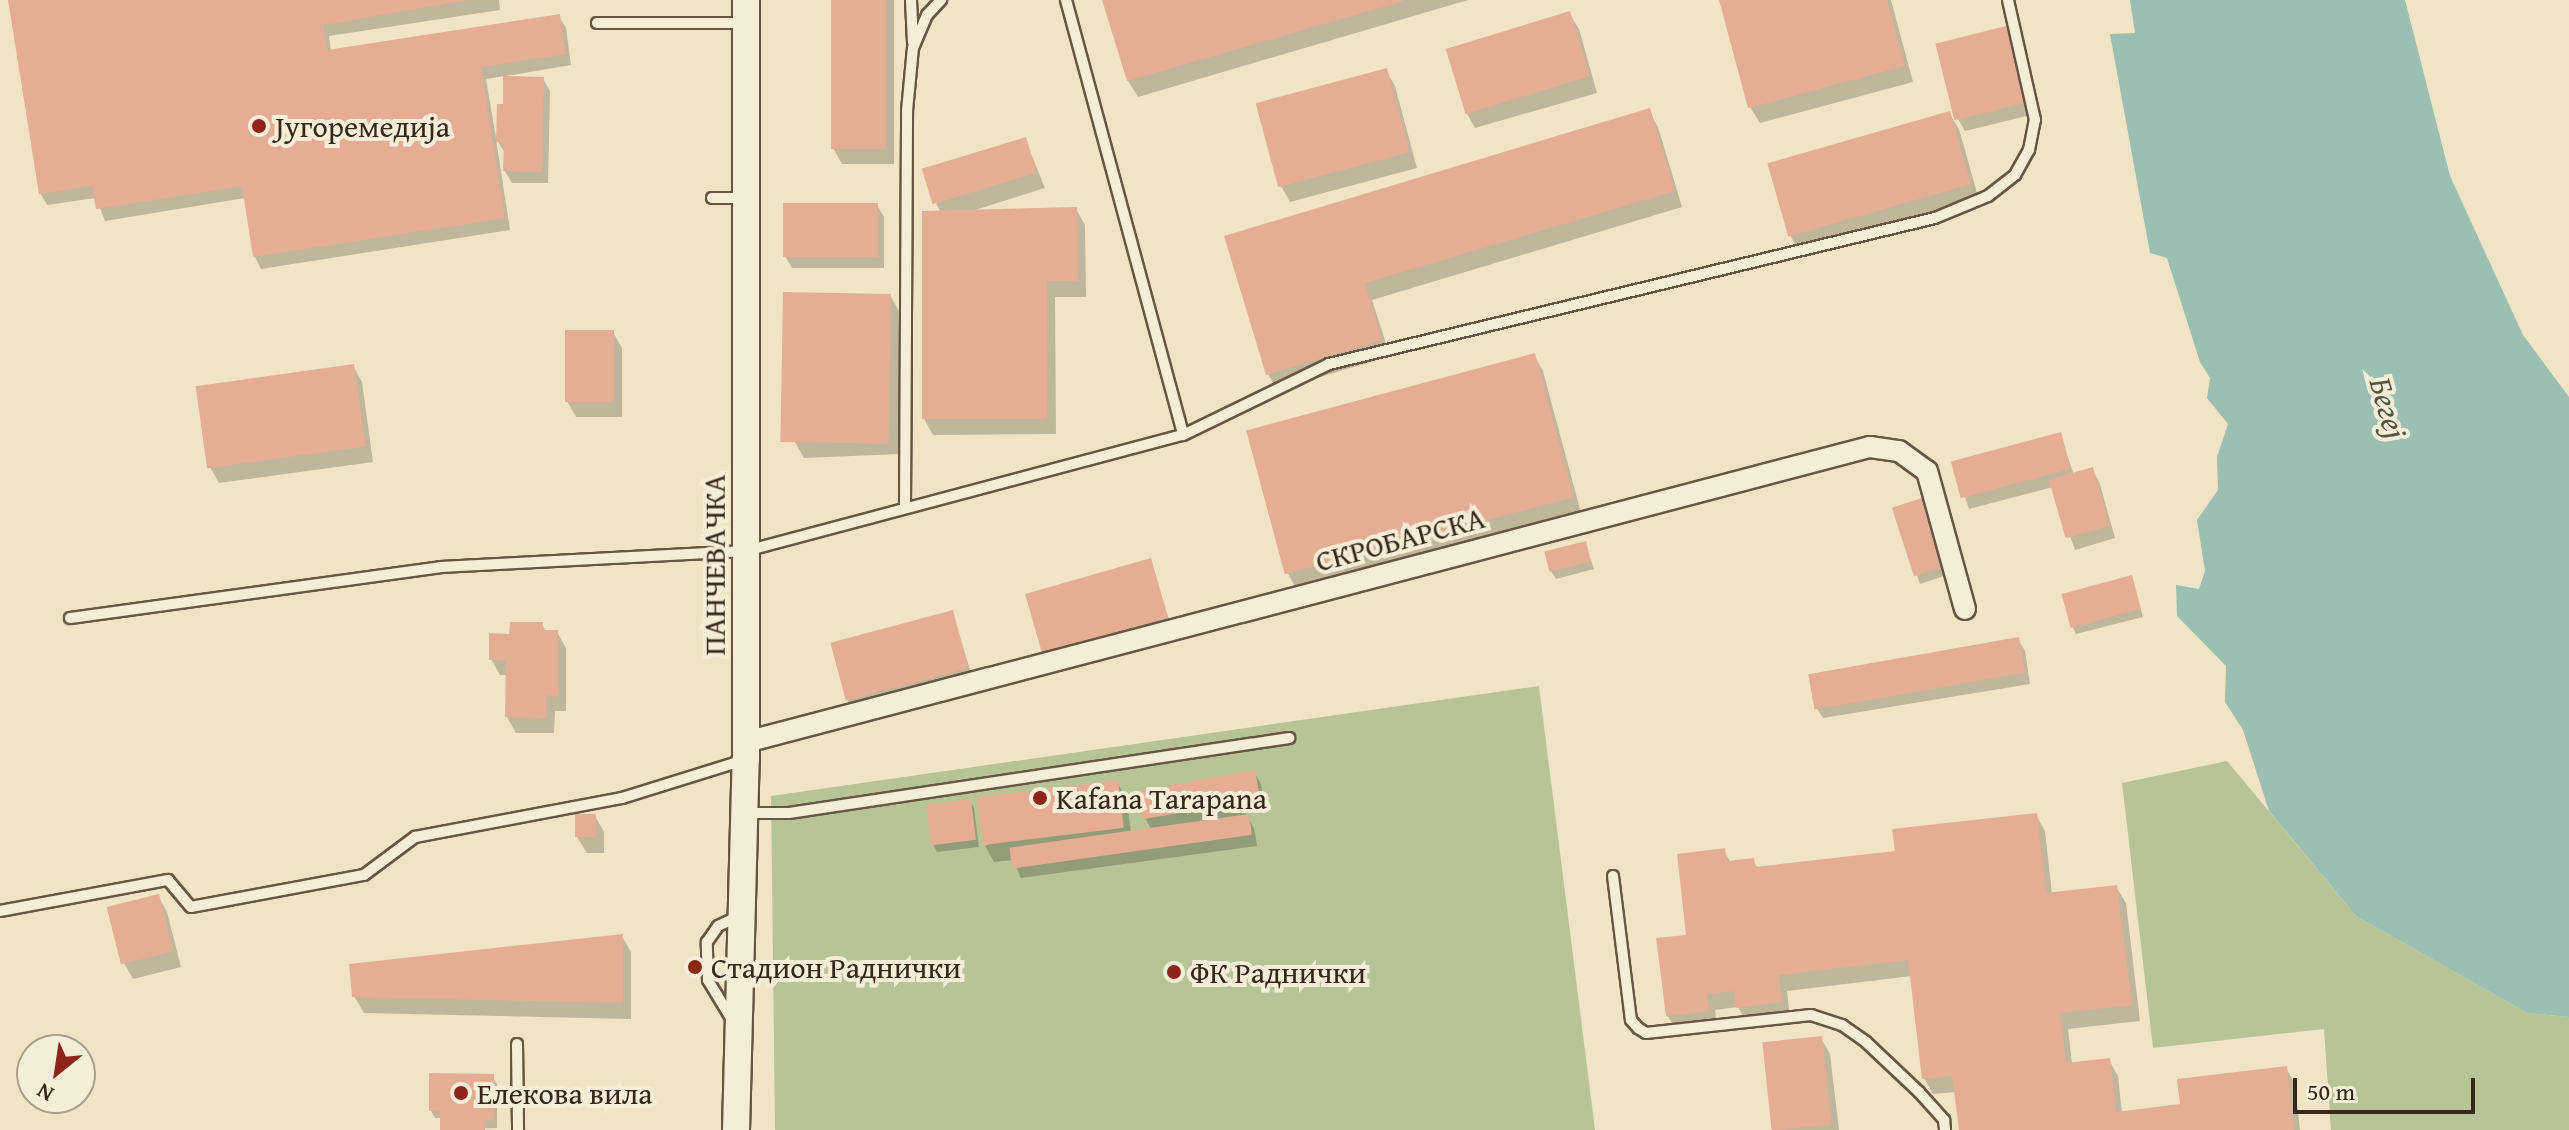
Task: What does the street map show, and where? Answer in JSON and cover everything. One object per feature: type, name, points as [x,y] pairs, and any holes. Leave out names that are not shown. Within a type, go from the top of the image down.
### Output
[{"type":"street","name":"ПАНЧЕВАЧКА","points":[[736,1130],[746,751],[746,12]]},
{"type":"street","name":"СКРОБАРСКА","points":[[746,751],[1870,447],[1899,451],[1927,471],[1965,609]]},
{"type":"lane","points":[[905,507],[907,111],[913,48],[911,0]]},
{"type":"lane","points":[[913,48],[927,15],[941,0]]},
{"type":"lane","points":[[1066,0],[1183,435]]},
{"type":"lane","points":[[70,618],[441,567],[746,551],[1183,435],[1329,364],[1935,218],[1988,196],[2015,175],[2029,150],[2035,120],[2008,0]]},
{"type":"lane","points":[[597,23],[746,12]]},
{"type":"lane","points":[[712,198],[746,198]]},
{"type":"lane","points":[[744,813],[789,813],[1289,738]]},
{"type":"lane","points":[[0,911],[168,880],[191,907],[364,875],[415,837],[622,798],[746,751]]},
{"type":"lane","points":[[1613,876],[1631,1020],[1638,1028],[1646,1033],[1811,1015],[1821,1018],[1842,1025],[1866,1042],[1919,1092],[1944,1120],[1945,1130]]},
{"type":"lane","points":[[517,1044],[518,1130]]},
{"type":"green space","name":"ФК Раднички","points":[[1539,686],[1595,1130],[775,1130],[771,796]]},
{"type":"green space","points":[[2227,761],[2356,916],[2527,1013],[2569,1017],[2569,1130],[2331,1130],[2324,1029],[2153,1048],[2122,783]]},
{"type":"water","name":"Бегеј","points":[[2130,0],[2405,0],[2450,176],[2523,335],[2569,397],[2569,1017],[2527,1013],[2356,916],[2269,811],[2243,730],[2225,702],[2226,666],[2177,616],[2176,585],[2199,589],[2205,571],[2197,520],[2218,490],[2217,457],[2228,424],[2207,398],[2210,378],[2200,362],[2167,258],[2150,253],[2110,34],[2135,33]]},
{"type":"building","name":"Југоремедија","points":[[8,0],[469,0],[323,25],[327,50],[560,14],[566,54],[481,67],[505,218],[253,257],[242,186],[96,209],[92,186],[39,194]]},
{"type":"building","points":[[831,0],[886,0],[886,149],[831,149]]},
{"type":"building","points":[[1102,0],[1402,0],[1403,1],[1127,81]]},
{"type":"building","points":[[1719,0],[1887,0],[1905,66],[1748,108]]},
{"type":"building","points":[[1570,11],[1590,76],[1466,114],[1446,49]]},
{"type":"building","points":[[2010,25],[2029,102],[1954,120],[1935,44]]},
{"type":"building","points":[[1387,68],[1410,152],[1278,187],[1256,103]]},
{"type":"building","points":[[503,76],[544,77],[542,172],[503,171],[504,142],[496,142],[497,104],[503,104]]},
{"type":"building","points":[[1650,108],[1675,191],[1365,283],[1382,340],[1266,375],[1224,236]]},
{"type":"building","points":[[1950,111],[1971,184],[1788,236],[1767,163]]},
{"type":"building","points":[[1026,137],[1037,172],[933,204],[922,169]]},
{"type":"building","points":[[783,203],[878,203],[878,257],[783,257]]},
{"type":"building","points":[[1077,207],[1078,281],[1047,281],[1047,419],[922,419],[922,211]]},
{"type":"building","points":[[783,292],[891,294],[888,444],[780,442]]},
{"type":"building","points":[[565,330],[614,330],[614,402],[565,402]]},
{"type":"building","points":[[1535,353],[1574,497],[1285,574],[1246,430]]},
{"type":"building","points":[[354,364],[366,446],[207,468],[196,386]]},
{"type":"building","points":[[2061,432],[2071,469],[1961,498],[1951,462]]},
{"type":"building","points":[[2093,467],[2110,526],[2066,538],[2049,480]]},
{"type":"building","points":[[1925,497],[1947,565],[1914,576],[1892,508]]},
{"type":"building","points":[[1586,541],[1591,561],[1549,572],[1544,551]]},
{"type":"building","points":[[1151,558],[1168,618],[1042,654],[1025,594]]},
{"type":"building","points":[[2132,575],[2141,609],[2071,628],[2061,594]]},
{"type":"building","points":[[953,610],[969,668],[846,701],[830,643]]},
{"type":"building","points":[[510,622],[543,622],[543,630],[558,630],[558,696],[546,695],[546,718],[505,717],[506,660],[489,660],[489,633],[509,634]]},
{"type":"building","points":[[2019,637],[2025,672],[1815,710],[1808,674]]},
{"type":"building","points":[[1255,770],[1260,799],[1143,819],[1138,791]]},
{"type":"building","points":[[1118,780],[1124,828],[983,845],[977,797]]},
{"type":"building","points":[[971,799],[976,840],[931,845],[926,804]]},
{"type":"building","points":[[2037,813],[2046,893],[2117,885],[2132,1005],[2060,1013],[2066,1063],[2110,1058],[2116,1112],[2180,1104],[2177,1079],[2287,1066],[2294,1130],[1959,1130],[1952,1076],[1922,1079],[1908,960],[1779,975],[1782,1002],[1736,1008],[1734,991],[1707,994],[1709,1011],[1666,1016],[1656,938],[1686,935],[1677,854],[1725,848],[1727,861],[1754,858],[1755,867],[1895,851],[1892,829]]},
{"type":"building","points":[[575,814],[596,814],[596,837],[575,837]]},
{"type":"building","points":[[1249,814],[1252,835],[1012,868],[1009,848]]},
{"type":"building","points":[[159,894],[173,951],[121,964],[107,907]]},
{"type":"building","points":[[623,934],[623,1003],[352,997],[349,964]]},
{"type":"building","points":[[1822,1036],[1831,1125],[1772,1130],[1762,1042]]},
{"type":"building","name":"Елекова вила","points":[[429,1073],[494,1074],[494,1121],[485,1120],[485,1130],[440,1130],[440,1111],[429,1111]]},
{"type":"place","name":"Југоремедија","points":[[259,126]]},
{"type":"place","name":"Kafana Tarapana","points":[[1040,798]]},
{"type":"place","name":"Стадион Раднички","points":[[695,967]]},
{"type":"place","name":"ФК Раднички","points":[[1174,972]]},
{"type":"place","name":"Елекова вила","points":[[461,1093]]}]
